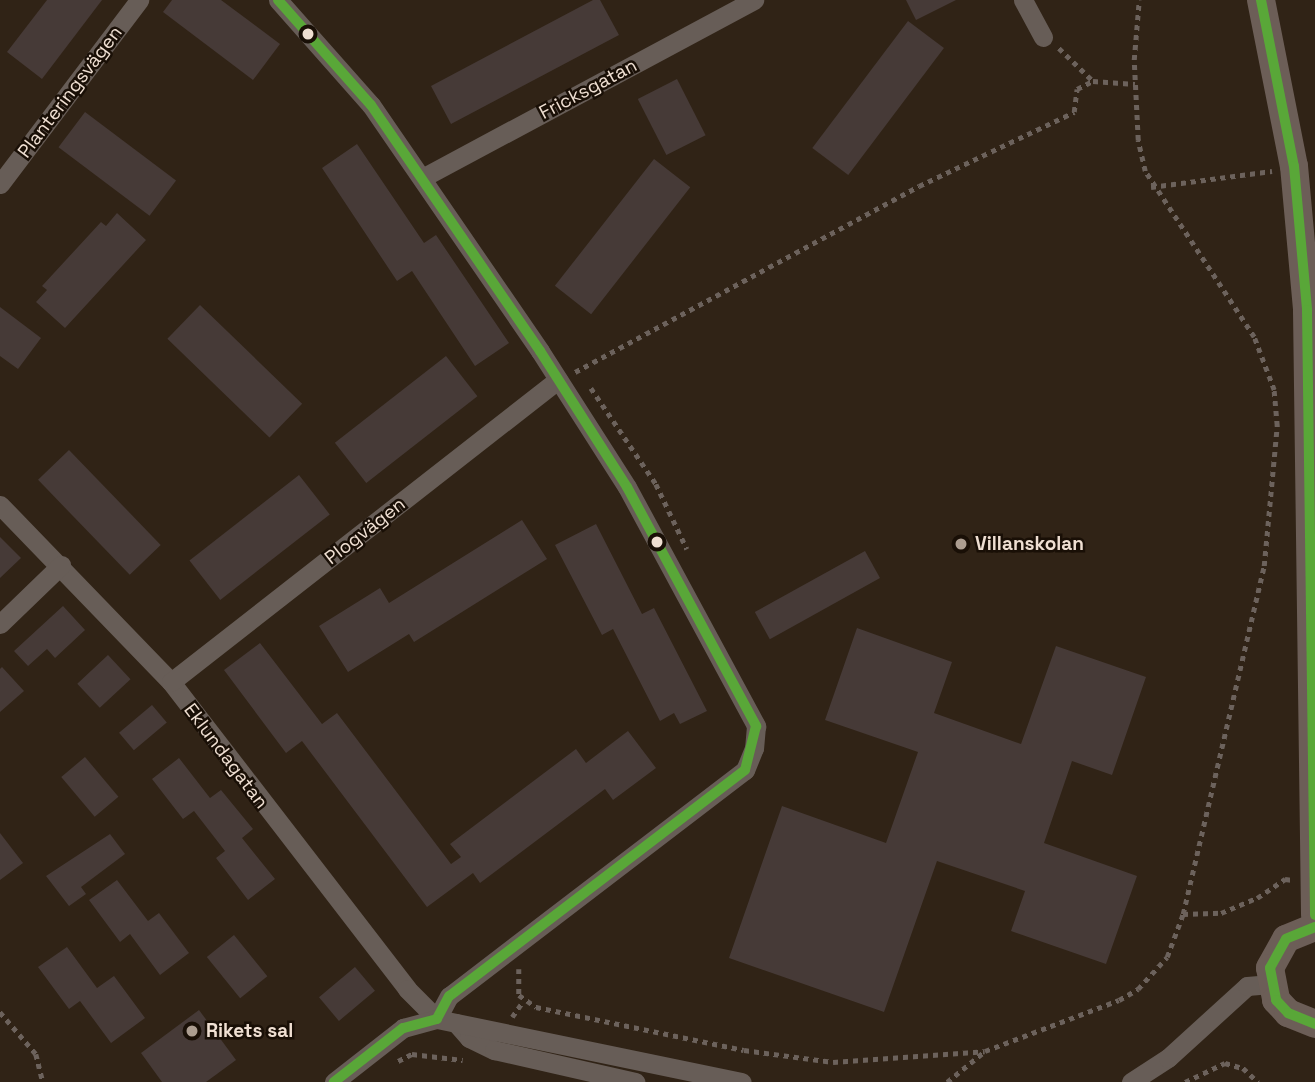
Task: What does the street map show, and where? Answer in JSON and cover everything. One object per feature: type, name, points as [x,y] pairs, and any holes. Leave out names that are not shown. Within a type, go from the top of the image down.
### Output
[{"type":"main road","points":[[1261,0],[1294,166],[1307,310],[1315,915]]},
{"type":"main road","points":[[1315,928],[1300,931],[1281,946],[1270,968],[1270,984],[1288,1013],[1315,1024]]},
{"type":"street","name":"Planteringsvägen","points":[[0,184],[139,0]]},
{"type":"street","points":[[278,0],[337,63],[422,178],[558,380],[634,498],[755,726],[754,748],[746,770],[449,996],[447,1021]]},
{"type":"street","name":"Fricksgatan","points":[[422,178],[754,0]]},
{"type":"street","points":[[1023,0],[1043,37]]},
{"type":"street","name":"Plogvägen","points":[[171,682],[558,380]]},
{"type":"street","name":"Eklundagatan","points":[[0,505],[61,565],[171,682],[407,989],[469,1038],[495,1050],[635,1082]]},
{"type":"street","points":[[0,624],[61,565]]},
{"type":"street","points":[[1131,1082],[1168,1058],[1247,986],[1270,984]]},
{"type":"street","points":[[334,1082],[403,1028],[447,1021],[742,1082]]},
{"type":"path","points":[[947,1082],[985,1051],[1097,1011],[1139,989],[1167,957],[1183,914],[1264,566],[1277,406],[1269,372],[1254,337],[1151,187],[1138,140],[1134,33],[1139,0]]},
{"type":"path","points":[[1043,37],[1093,82]]},
{"type":"path","points":[[558,380],[919,186],[1074,113],[1077,89],[1093,82],[1136,84]]},
{"type":"path","points":[[1151,187],[1277,170]]},
{"type":"path","points":[[1183,914],[1221,913],[1256,898],[1285,879],[1314,882]]},
{"type":"path","points":[[0,1012],[36,1054],[43,1082]]},
{"type":"path","points":[[391,1065],[412,1054],[472,1062]]},
{"type":"path","points":[[1185,1082],[1225,1063],[1243,1068],[1258,1082]]},
{"type":"building","points":[[47,0],[102,0],[42,79],[7,52]]},
{"type":"building","points":[[172,0],[221,0],[280,44],[253,80],[163,12]]},
{"type":"building","points":[[593,0],[600,0],[619,35],[451,124],[431,86]]},
{"type":"building","points":[[906,0],[956,0],[916,20]]},
{"type":"building","points":[[908,21],[944,48],[848,175],[812,148]]},
{"type":"building","points":[[677,79],[706,135],[666,155],[638,99]]},
{"type":"building","points":[[85,112],[176,181],[150,216],[59,147]]},
{"type":"building","points":[[357,144],[424,243],[436,235],[509,343],[475,366],[412,271],[397,281],[322,168]]},
{"type":"building","points":[[654,159],[690,187],[591,314],[555,286]]},
{"type":"building","points":[[117,213],[146,240],[65,328],[36,302],[47,290],[42,286],[101,222],[106,226]]},
{"type":"building","points":[[200,305],[302,404],[269,437],[167,339]]},
{"type":"building","points":[[0,307],[41,338],[18,369],[0,356]]},
{"type":"building","points":[[446,356],[477,396],[366,483],[335,443]]},
{"type":"building","points":[[69,450],[161,545],[130,575],[38,480]]},
{"type":"building","points":[[299,475],[330,514],[220,600],[189,561]]},
{"type":"building","points":[[522,520],[547,559],[414,642],[409,634],[348,672],[319,626],[380,588],[389,603]]},
{"type":"building","points":[[596,524],[642,614],[654,608],[707,711],[680,724],[674,713],[660,721],[613,629],[602,635],[555,545]]},
{"type":"building","points":[[0,537],[21,558],[0,578]]},
{"type":"building","points":[[865,551],[880,578],[770,639],[755,612]]},
{"type":"building","points":[[63,606],[85,630],[55,658],[47,649],[28,666],[14,651]]},
{"type":"building","points":[[857,628],[952,662],[934,713],[1021,744],[1056,646],[1146,677],[1112,775],[1072,761],[1044,843],[1137,876],[1106,964],[1011,931],[1025,891],[937,861],[884,1012],[729,958],[782,806],[886,843],[918,752],[825,720]]},
{"type":"building","points":[[260,643],[322,724],[337,713],[451,864],[461,857],[450,844],[576,749],[586,763],[628,731],[656,768],[613,800],[605,789],[480,883],[473,873],[427,907],[302,741],[286,753],[224,670]]},
{"type":"building","points":[[108,655],[131,679],[100,708],[77,684]]},
{"type":"building","points":[[2,667],[24,691],[0,712],[0,669]]},
{"type":"building","points":[[152,705],[167,723],[134,750],[119,733]]},
{"type":"building","points":[[85,757],[118,797],[95,817],[61,777]]},
{"type":"building","points":[[179,758],[210,798],[221,790],[253,829],[242,838],[275,879],[248,900],[216,858],[225,851],[194,811],[183,819],[152,779]]},
{"type":"building","points":[[0,833],[23,863],[0,880]]},
{"type":"building","points":[[110,834],[125,854],[81,887],[86,894],[69,906],[46,876]]},
{"type":"building","points":[[117,880],[148,921],[159,913],[189,953],[160,975],[130,934],[120,942],[89,900]]},
{"type":"building","points":[[234,935],[267,976],[240,998],[207,957]]},
{"type":"building","points":[[67,947],[97,988],[114,976],[145,1018],[111,1043],[80,1001],[69,1009],[38,967]]},
{"type":"building","points":[[355,967],[375,991],[339,1021],[319,997]]},
{"type":"building","name":"Rikets sal","points":[[199,1010],[236,1060],[206,1082],[162,1082],[141,1053]]},
{"type":"transit line","points":[[278,0],[371,105],[540,351],[627,487],[756,726],[745,770],[449,996],[437,1019],[403,1028],[334,1082]]},
{"type":"transit line","points":[[1261,0],[1294,166],[1307,310],[1315,915]]},
{"type":"transit line","points":[[1315,927],[1286,939],[1270,968],[1276,1000],[1288,1013],[1315,1024]]},
{"type":"place","name":"Villanskolan","points":[[961,544]]},
{"type":"place","name":"Rikets sal","points":[[192,1031]]}]
